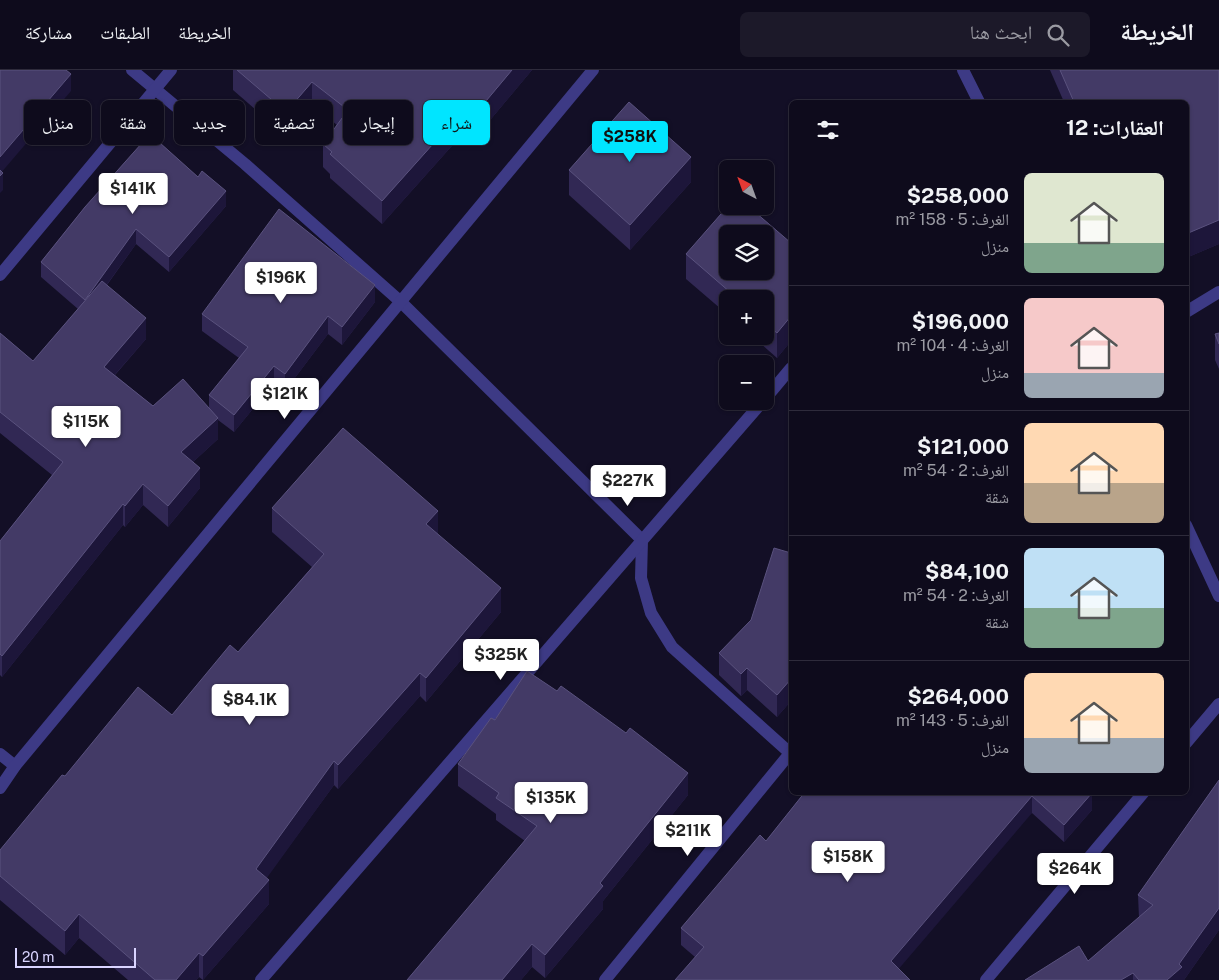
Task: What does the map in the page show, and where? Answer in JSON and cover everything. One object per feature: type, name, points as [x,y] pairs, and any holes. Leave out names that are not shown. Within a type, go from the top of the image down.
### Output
[{"type":"street","points":[[132,70],[245,164],[401,302],[642,540],[641,578],[651,614],[672,647],[789,751]]},
{"type":"street","points":[[0,274],[171,70]]},
{"type":"street","points":[[0,788],[16,766],[593,70]]},
{"type":"street","points":[[963,70],[978,100]]},
{"type":"street","points":[[1189,310],[1219,292]]},
{"type":"street","points":[[774,388],[789,370]]},
{"type":"street","points":[[261,980],[755,410]]},
{"type":"street","points":[[1189,531],[1219,596]]},
{"type":"street","points":[[1189,739],[1219,704]]},
{"type":"street","points":[[0,754],[16,766]]},
{"type":"street","points":[[605,980],[789,755]]},
{"type":"street","points":[[986,980],[1141,795]]},
{"type":"building","points":[[0,70],[66,70],[71,74],[49,100],[24,100],[24,129],[0,157]]},
{"type":"building","points":[[237,70],[512,70],[487,100],[423,100],[423,145],[432,145],[382,201],[330,154],[332,152],[324,145],[333,145],[333,130],[343,117],[343,145],[413,145],[413,100],[343,100],[343,106],[312,82],[296,100],[272,100]]},
{"type":"building","points":[[1060,70],[1219,70],[1219,220],[1189,233],[1189,100],[1073,100]]},
{"type":"building","points":[[629,102],[691,157],[630,225],[569,170]]},
{"type":"building","points":[[140,145],[162,145],[198,177],[202,171],[226,191],[169,257],[136,229],[85,300],[41,262],[85,207]]},
{"type":"building","points":[[279,209],[375,285],[342,327],[328,316],[285,374],[274,366],[234,415],[209,395],[248,347],[202,314]]},
{"type":"building","points":[[720,215],[758,215],[770,225],[719,225],[719,280],[774,280],[774,228],[789,241],[789,318],[777,333],[774,330],[774,290],[728,290],[686,254]]},
{"type":"building","points":[[102,281],[146,318],[104,367],[153,406],[183,379],[218,418],[181,452],[200,468],[168,506],[143,484],[125,506],[123,504],[2,656],[0,654],[0,541],[63,462],[0,412],[0,333],[33,361]]},
{"type":"building","points":[[1219,333],[1219,344],[1215,334]]},
{"type":"building","points":[[343,428],[438,511],[426,524],[501,588],[426,678],[420,673],[338,765],[334,761],[256,869],[269,880],[203,956],[199,953],[176,980],[155,980],[79,914],[65,931],[0,876],[0,850],[62,775],[65,776],[138,687],[172,715],[230,645],[238,652],[324,554],[272,508]]},
{"type":"building","points":[[774,548],[789,552],[789,681],[777,695],[747,668],[741,674],[719,653],[751,620]]},
{"type":"building","points":[[527,671],[557,691],[561,686],[626,733],[630,728],[688,773],[600,883],[603,886],[545,955],[532,944],[502,980],[407,980],[537,826],[496,798],[499,793],[458,764],[491,718],[495,720]]},
{"type":"building","points":[[1219,780],[1219,908],[1179,964],[1182,967],[1167,980],[1139,980],[1133,973],[1121,980],[1025,980],[1079,946],[1088,961],[1153,905],[1138,895]]},
{"type":"building","points":[[803,795],[1090,795],[1064,825],[1032,796],[891,961],[910,980],[675,980],[704,947],[681,928],[760,835],[766,841]]}]
